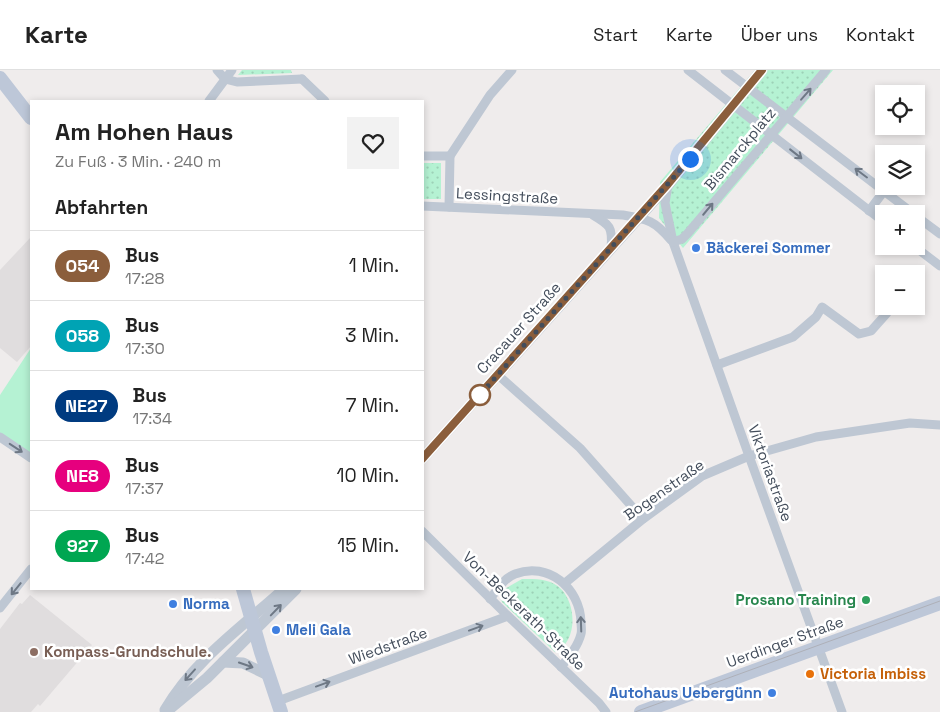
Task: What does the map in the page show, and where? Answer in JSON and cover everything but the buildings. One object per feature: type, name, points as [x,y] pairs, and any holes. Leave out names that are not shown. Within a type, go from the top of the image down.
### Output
[{"type":"main road","points":[[0,78],[30,117]]},
{"type":"main road","points":[[243,590],[268,675],[280,707]]},
{"type":"main road","name":"Uerdinger Straße","points":[[641,712],[940,603]]},
{"type":"street","points":[[218,70],[225,79],[237,82],[300,75],[324,100]]},
{"type":"street","points":[[210,100],[232,70]]},
{"type":"street","points":[[449,207],[450,156],[490,95],[512,70]]},
{"type":"street","points":[[688,70],[875,215]]},
{"type":"street","points":[[724,70],[875,184]]},
{"type":"street","points":[[638,218],[735,106],[762,70]]},
{"type":"street","name":"Bismarckplatz","points":[[673,242],[682,239],[688,233],[826,70]]},
{"type":"street","points":[[424,156],[450,156]]},
{"type":"street","name":"Viktoriastraße","points":[[668,184],[665,203],[673,242],[842,712]]},
{"type":"street","points":[[869,211],[881,195]]},
{"type":"street","points":[[889,195],[902,205]]},
{"type":"street","name":"Lessingstraße","points":[[424,206],[613,214],[638,218]]},
{"type":"street","points":[[591,214],[606,223],[611,229],[613,235],[611,248]]},
{"type":"street","name":"Viktoriastraße","points":[[638,218],[649,220],[661,228],[673,242]]},
{"type":"street","name":"Cracauer Straße","points":[[424,456],[638,218]]},
{"type":"street","points":[[925,223],[940,234]]},
{"type":"street","points":[[925,254],[940,266]]},
{"type":"street","points":[[717,365],[794,336],[816,317],[822,307],[859,334],[871,331],[885,315]]},
{"type":"street","points":[[498,375],[580,448],[643,519]]},
{"type":"street","name":"Bogenstraße","points":[[565,583],[643,519],[702,476],[749,456],[816,436],[910,423],[940,425]]},
{"type":"street","points":[[0,438],[30,457]]},
{"type":"street","name":"Von-Beckerath-Straße","points":[[424,533],[599,703],[606,712]]},
{"type":"street","points":[[0,608],[30,570]]},
{"type":"street","points":[[490,599],[502,583],[514,574],[533,570],[551,574],[565,583],[578,601],[581,616],[581,633],[574,649],[561,667]]},
{"type":"street","points":[[165,712],[192,692],[223,662],[283,590]]},
{"type":"street","points":[[165,712],[174,695],[206,658],[253,624],[295,590]]},
{"type":"street","name":"Wiedstraße","points":[[280,707],[508,616]]},
{"type":"street","points":[[223,662],[243,663],[268,675]]},
{"type":"shaded area","points":[[30,238],[30,347],[17,362],[0,348],[0,270]]},
{"type":"shaded area","points":[[30,595],[92,645],[40,706],[38,704],[31,712],[0,712],[0,629],[20,603],[22,604]]},
{"type":"green space","points":[[242,70],[291,70],[292,73],[238,75]]},
{"type":"green space","points":[[755,70],[833,70],[683,248],[659,218],[660,182]]},
{"type":"green space","points":[[424,163],[441,163],[441,199],[424,199]]},
{"type":"green space","points":[[30,350],[30,462],[0,440],[0,395]]},
{"type":"green space","points":[[522,579],[538,579],[553,583],[567,597],[572,614],[571,632],[562,647],[555,652],[502,602],[500,596],[503,590]]},
{"type":"tram line","points":[[635,712],[940,601]]},
{"type":"bus line","name":"054","points":[[424,457],[668,184],[735,106],[762,70]]},
{"type":"place","name":"Bäckerei Sommer","points":[[696,248]]},
{"type":"place","name":"Prosano Training","points":[[866,600]]},
{"type":"place","name":"Norma","points":[[173,604]]},
{"type":"place","name":"Meli Gala","points":[[276,630]]},
{"type":"place","name":"Kompass-Grundschule.","points":[[34,652]]},
{"type":"place","name":"Victoria Imbiss","points":[[810,674]]},
{"type":"place","name":"Autohaus Uebergünn","points":[[772,693]]},
{"type":"route","points":[[480,395],[478,397],[690,159]]}]
